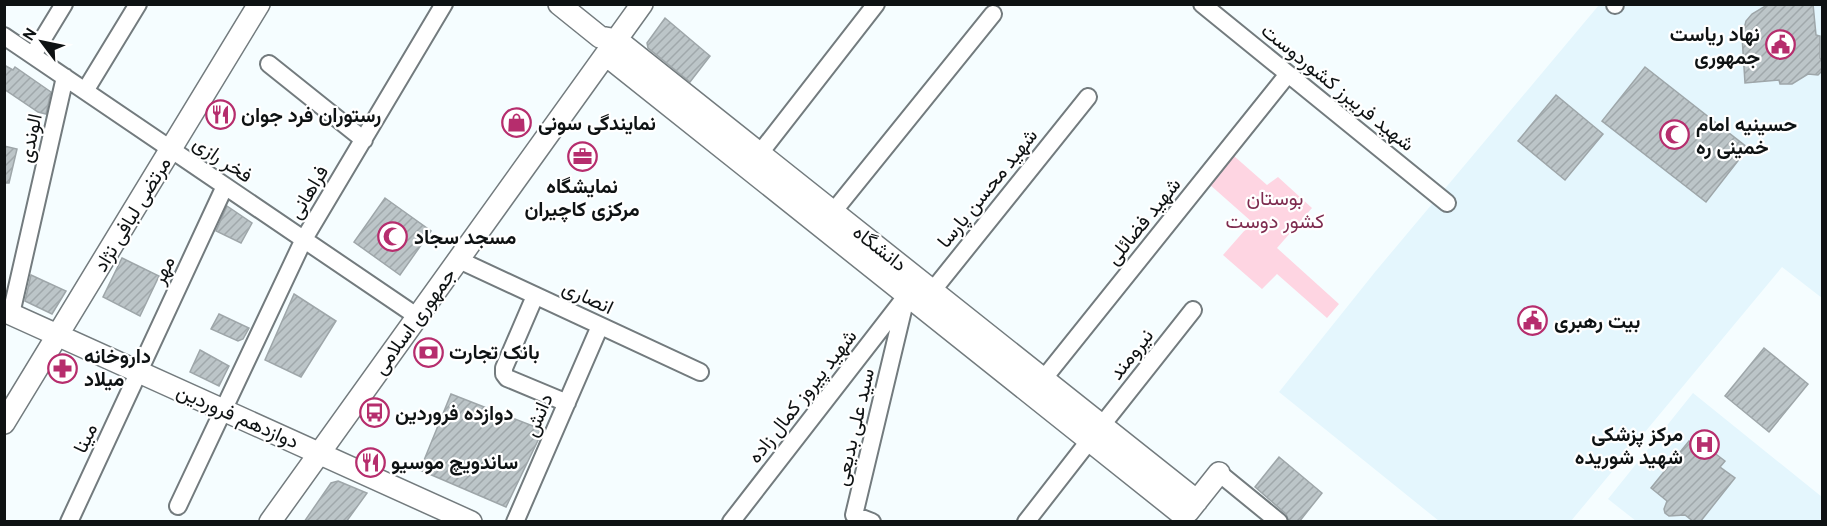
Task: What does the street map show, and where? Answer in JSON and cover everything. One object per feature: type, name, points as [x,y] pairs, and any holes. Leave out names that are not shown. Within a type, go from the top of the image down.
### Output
[{"type":"main road","name":"مرتضی لبافی نژاد","points":[[4,423],[259,4]]},
{"type":"main road","name":"دانشگاه","points":[[559,4],[611,48],[1095,433],[1187,513]]},
{"type":"main road","name":"جمهوری اسلامی","points":[[270,522],[642,4]]},
{"type":"main road","name":"دوازدهم فروردین","points":[[8,312],[471,522]]},
{"type":"main road","points":[[1187,513],[1219,473]]},
{"type":"street","points":[[33,55],[64,4]]},
{"type":"street","points":[[85,91],[138,4]]},
{"type":"street","name":"فراهانی","points":[[178,506],[304,239],[444,4]]},
{"type":"street","points":[[754,161],[876,4]]},
{"type":"street","name":"شهید فریبرز کشوردوست","points":[[1203,4],[1447,203]]},
{"type":"street","points":[[829,221],[993,14]]},
{"type":"street","name":"فخر رازی","points":[[4,36],[418,317]]},
{"type":"street","points":[[269,64],[364,140]]},
{"type":"street","name":"شهید فضائلی","points":[[1037,387],[1288,74]]},
{"type":"street","name":"الوندی","points":[[8,312],[65,77]]},
{"type":"street","name":"شهید محسن پارسا","points":[[919,293],[1088,97]]},
{"type":"street","name":"مهر","points":[[140,372],[225,186]]},
{"type":"street","name":"انصاری","points":[[459,260],[700,372]]},
{"type":"street","name":"شهید پیروز کمال زاده","points":[[731,522],[919,293]]},
{"type":"street","name":"سید علی بدیعی","points":[[872,522],[854,515],[919,293]]},
{"type":"street","points":[[535,296],[504,368],[504,374],[507,378],[567,403]]},
{"type":"street","name":"نیرومند","points":[[1026,522],[1193,310]]},
{"type":"street","name":"دانش","points":[[515,522],[600,326]]},
{"type":"street","name":"مینا","points":[[69,522],[140,372]]},
{"type":"street","points":[[1219,473],[1279,522]]},
{"type":"shaded area","points":[[1599,5],[1822,5],[1822,298],[1782,267],[1571,521],[1439,521],[1279,392],[1375,272]]},
{"type":"shaded area","name":"مرکز پزشکی شهید شوریده","points":[[1693,393],[1822,497],[1822,521],[1636,521],[1608,499]]},
{"type":"green space","name":"بوستان کشور دوست","points":[[1234,156],[1267,185],[1278,177],[1312,208],[1277,248],[1339,304],[1327,318],[1277,274],[1262,289],[1223,255],[1252,222],[1209,184]]},
{"type":"building","name":"نهاد ریاست جمهوری","points":[[1813,4],[1816,35],[1820,36],[1822,71],[1818,75],[1808,74],[1792,84],[1780,84],[1779,80],[1745,83],[1742,36],[1746,21],[1752,14],[1767,5]]},
{"type":"building","points":[[665,18],[710,56],[690,82],[648,48],[647,43]]},
{"type":"building","points":[[4,65],[13,70],[15,67],[51,92],[46,114],[38,112],[4,89]]},
{"type":"building","name":"حسینیه امام خمینی ره","points":[[1645,67],[1748,148],[1706,202],[1602,121]]},
{"type":"building","points":[[1556,95],[1603,134],[1565,180],[1518,141]]},
{"type":"building","points":[[4,146],[17,149],[9,183],[4,183]]},
{"type":"building","name":"مسجد سجاد","points":[[385,198],[431,231],[400,275],[354,242]]},
{"type":"building","points":[[227,206],[252,223],[241,243],[216,231]]},
{"type":"building","points":[[122,258],[159,276],[140,316],[103,297]]},
{"type":"building","points":[[31,275],[66,291],[52,314],[25,301]]},
{"type":"building","points":[[294,294],[336,321],[301,377],[265,360]]},
{"type":"building","points":[[219,314],[249,328],[243,339],[238,341],[211,329]]},
{"type":"building","points":[[1764,348],[1808,384],[1769,432],[1725,396]]},
{"type":"building","points":[[200,350],[229,366],[219,386],[190,372]]},
{"type":"building","points":[[451,394],[543,430],[506,507],[420,470]]},
{"type":"building","points":[[1689,441],[1705,453],[1708,448],[1725,461],[1720,467],[1735,478],[1700,522],[1694,522],[1685,515],[1669,516],[1664,509],[1667,501],[1651,488]]},
{"type":"building","points":[[1279,457],[1322,493],[1299,522],[1289,522],[1286,514],[1255,487]]},
{"type":"building","points":[[338,481],[367,493],[346,522],[304,522],[331,483]]},
{"type":"place","name":"نهاد ریاست جمهوری","points":[[1781,45]]},
{"type":"place","name":"رستوران فرد جوان","points":[[220,115]]},
{"type":"place","name":"نمایندگی سونی","points":[[517,123]]},
{"type":"place","name":"حسینیه امام خمینی ره","points":[[1675,135]]},
{"type":"place","name":"نمایشگاه مرکزی کاچیران","points":[[582,156]]},
{"type":"place","name":"مسجد سجاد","points":[[393,237]]},
{"type":"place","name":"بیت رهبری","points":[[1533,321]]},
{"type":"place","name":"بانک تجارت","points":[[428,352]]},
{"type":"place","name":"داروخانه میلاد","points":[[63,368]]},
{"type":"place","name":"دوازده فروردین","points":[[374,413]]},
{"type":"place","name":"مرکز پزشکی شهید شوریده","points":[[1704,445]]},
{"type":"place","name":"ساندویچ موسیو","points":[[370,462]]}]
